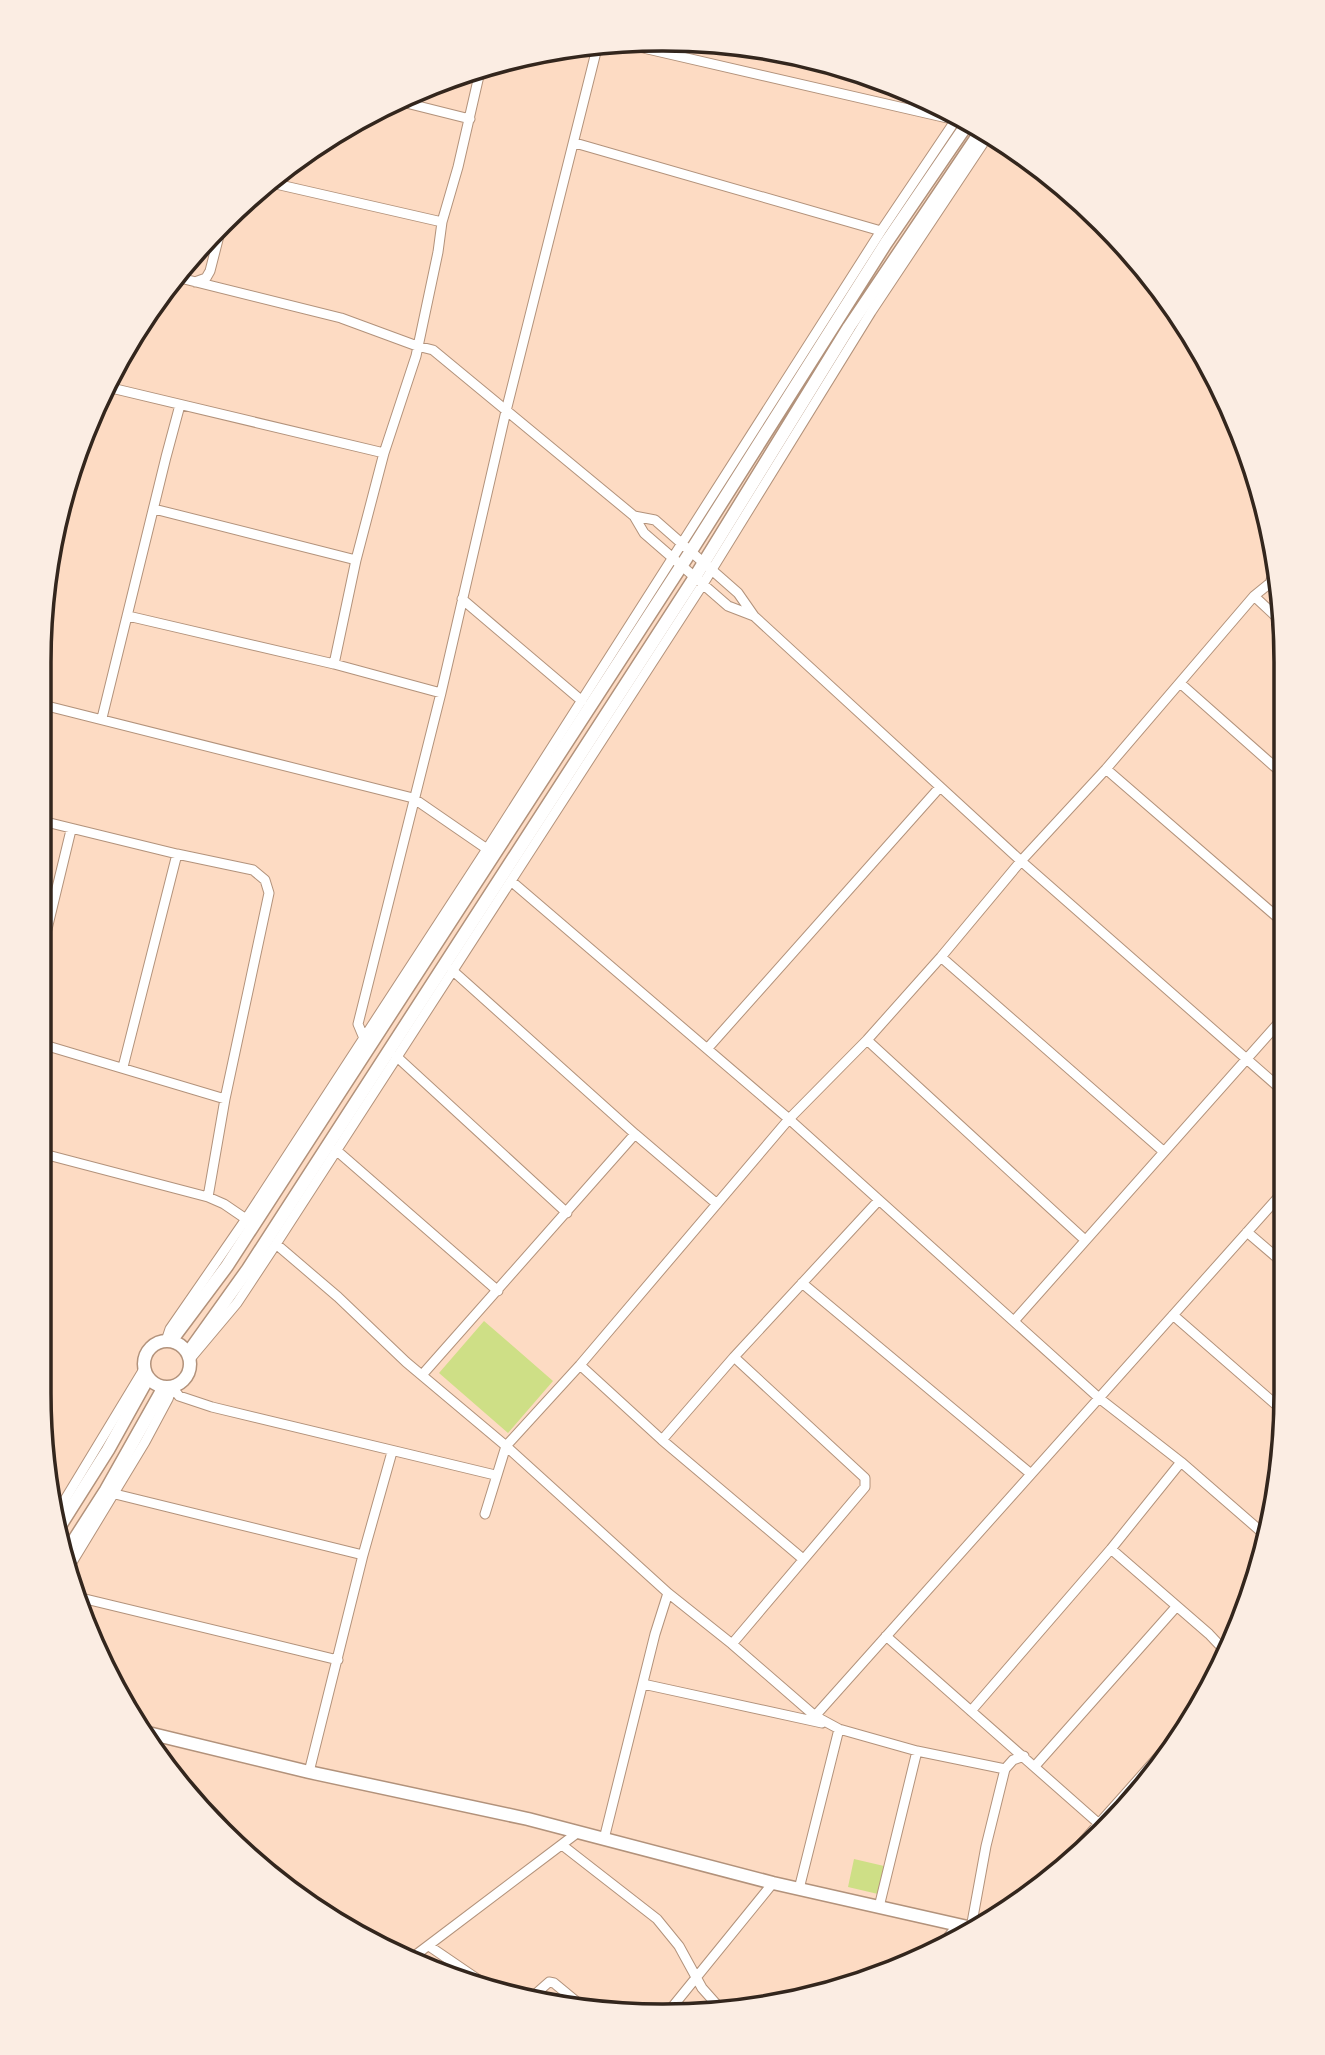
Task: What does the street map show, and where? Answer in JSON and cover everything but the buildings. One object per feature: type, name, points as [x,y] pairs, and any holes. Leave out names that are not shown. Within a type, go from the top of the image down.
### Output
[{"type":"main road","points":[[168,1341],[227,1266],[686,548],[963,130]]},
{"type":"main road","points":[[189,1356],[699,580],[849,327],[976,138]]},
{"type":"main road","points":[[65,1520],[108,1450],[146,1373],[145,1359],[149,1350],[156,1344],[168,1341],[182,1346],[189,1356],[190,1370],[185,1379],[168,1387],[71,1545]]},
{"type":"main road","points":[[146,1373],[155,1384],[168,1387]]},
{"type":"main road","points":[[156,1735],[309,1772],[447,1800],[772,1883],[957,1926]]},
{"type":"street","points":[[659,51],[927,111]]},
{"type":"street","points":[[363,1036],[358,1024],[441,693],[506,411],[596,55]]},
{"type":"street","points":[[334,664],[356,560],[384,453],[418,346],[442,222],[478,79]]},
{"type":"street","points":[[412,105],[470,119]]},
{"type":"street","points":[[686,548],[881,231],[953,125]]},
{"type":"street","points":[[575,143],[881,231]]},
{"type":"street","points":[[707,566],[984,143]]},
{"type":"street","points":[[280,185],[442,222]]},
{"type":"street","points":[[194,282],[206,278],[217,244]]},
{"type":"street","points":[[186,280],[341,318],[433,350],[634,516],[644,533],[728,606],[754,616]]},
{"type":"street","points":[[116,389],[384,453]]},
{"type":"street","points":[[102,718],[180,405]]},
{"type":"street","points":[[154,509],[356,560]]},
{"type":"street","points":[[634,516],[655,520],[738,593],[754,616],[940,787],[1274,1083]]},
{"type":"street","points":[[168,1341],[170,1328],[246,1219],[582,701],[677,562]]},
{"type":"street","points":[[189,1356],[237,1303],[276,1244],[511,881],[699,580]]},
{"type":"street","points":[[485,1514],[506,1446],[580,1364],[789,1119],[867,1040],[942,957],[1021,861],[1106,769],[1254,596],[1269,584]]},
{"type":"street","points":[[1254,596],[1272,613]]},
{"type":"street","points":[[462,599],[582,701]]},
{"type":"street","points":[[128,617],[334,664],[441,693]]},
{"type":"street","points":[[1180,682],[1274,766]]},
{"type":"street","points":[[51,707],[413,798],[487,849]]},
{"type":"street","points":[[1106,769],[1274,914]]},
{"type":"street","points":[[707,1049],[940,787]]},
{"type":"street","points":[[51,824],[253,870],[265,880],[268,893],[225,1098],[208,1197]]},
{"type":"street","points":[[51,913],[71,830]]},
{"type":"street","points":[[123,1067],[177,854]]},
{"type":"street","points":[[511,881],[789,1119],[1099,1398],[1181,1462],[1258,1529]]},
{"type":"street","points":[[942,957],[1163,1151]]},
{"type":"street","points":[[452,970],[717,1204]]},
{"type":"street","points":[[1014,1321],[1274,1028]]},
{"type":"street","points":[[867,1040],[1085,1240]]},
{"type":"street","points":[[51,1047],[225,1098]]},
{"type":"street","points":[[396,1056],[567,1213]]},
{"type":"street","points":[[422,1375],[635,1134]]},
{"type":"street","points":[[336,1150],[498,1291]]},
{"type":"street","points":[[51,1156],[208,1197],[246,1219]]},
{"type":"street","points":[[662,1440],[734,1357],[879,1200]]},
{"type":"street","points":[[815,1716],[1274,1202]]},
{"type":"street","points":[[1247,1232],[1274,1255]]},
{"type":"street","points":[[276,1244],[668,1593],[827,1724]]},
{"type":"street","points":[[802,1283],[1031,1474]]},
{"type":"street","points":[[1173,1315],[1274,1403]]},
{"type":"street","points":[[732,1644],[865,1487],[865,1478],[734,1357]]},
{"type":"street","points":[[580,1364],[662,1440],[803,1559]]},
{"type":"street","points":[[62,1505],[146,1373]]},
{"type":"street","points":[[74,1559],[151,1432],[168,1387],[179,1396],[212,1407],[495,1475]]},
{"type":"street","points":[[309,1772],[363,1555],[392,1452]]},
{"type":"street","points":[[971,1711],[1111,1549],[1181,1462]]},
{"type":"street","points":[[115,1494],[363,1555]]},
{"type":"street","points":[[1111,1549],[1219,1646]]},
{"type":"street","points":[[604,1839],[668,1593]]},
{"type":"street","points":[[87,1599],[338,1660]]},
{"type":"street","points":[[1035,1766],[1176,1606]]},
{"type":"street","points":[[887,1636],[1097,1822]]},
{"type":"street","points":[[643,1684],[827,1724],[917,1751],[1006,1769]]},
{"type":"street","points":[[799,1889],[839,1728]]},
{"type":"street","points":[[879,1907],[917,1751]]},
{"type":"street","points":[[973,1919],[986,1846],[1006,1769],[1013,1760],[1024,1756]]},
{"type":"street","points":[[419,1954],[577,1833]]},
{"type":"street","points":[[562,1845],[657,1919],[679,1946],[696,1978],[715,2002]]},
{"type":"street","points":[[675,2004],[772,1883]]},
{"type":"street","points":[[954,1929],[957,1926]]},
{"type":"street","points":[[429,1946],[468,1973]]},
{"type":"street","points":[[539,1991],[549,1982],[571,1997]]},
{"type":"green space","points":[[484,1321],[553,1381],[508,1433],[439,1373]]},
{"type":"green space","points":[[854,1859],[884,1866],[878,1894],[848,1887]]}]
